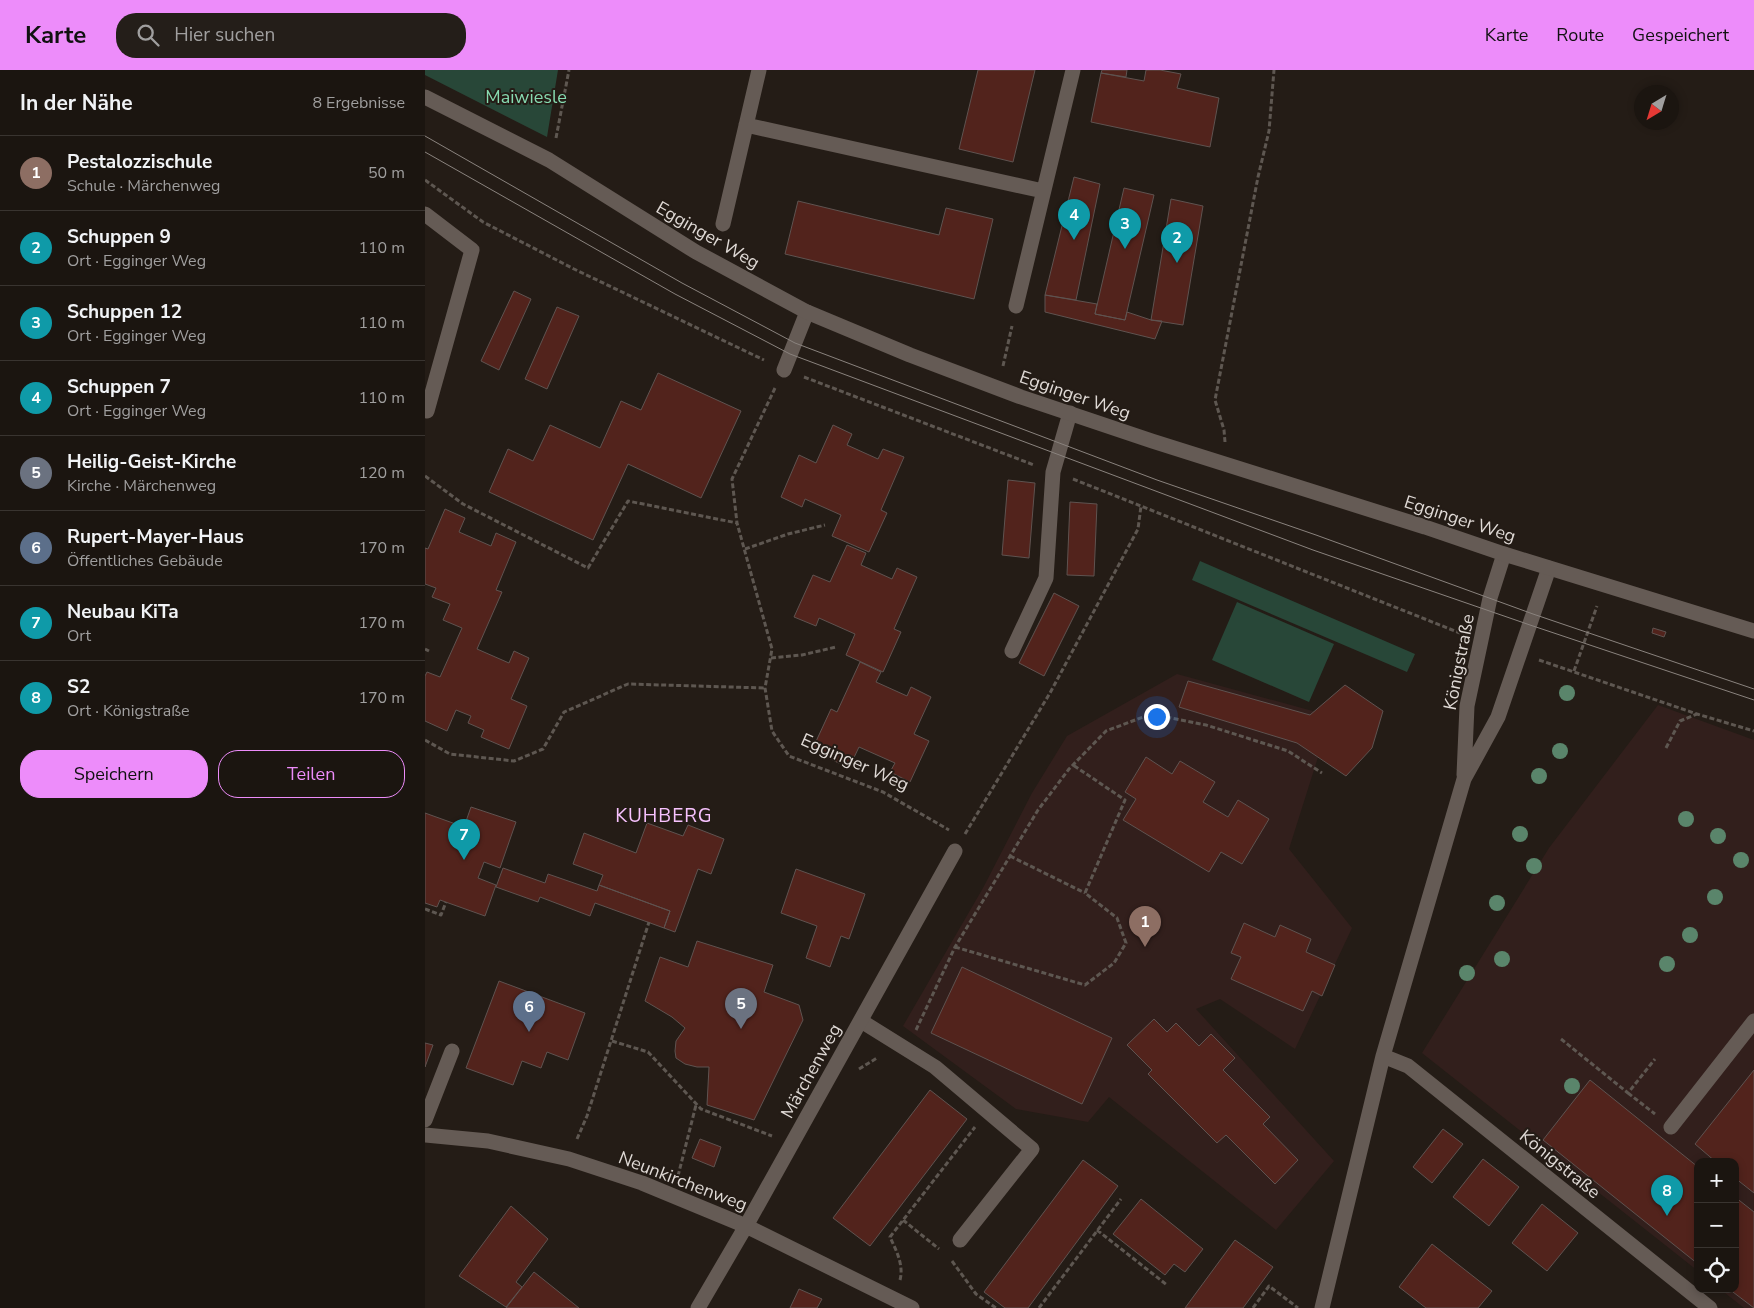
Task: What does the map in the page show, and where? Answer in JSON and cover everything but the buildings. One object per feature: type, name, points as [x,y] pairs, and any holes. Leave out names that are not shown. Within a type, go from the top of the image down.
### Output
[{"type":"street","points":[[723,224],[759,70]]},
{"type":"street","points":[[1016,306],[1073,70]]},
{"type":"street","name":"Egginger Weg","points":[[426,100],[549,160],[696,252],[807,312],[910,355],[999,389],[1227,465],[1416,524],[1504,554],[1754,631]]},
{"type":"street","points":[[746,125],[1043,191]]},
{"type":"street","points":[[425,214],[471,250],[427,411]]},
{"type":"street","points":[[784,370],[807,312]]},
{"type":"street","points":[[1013,651],[1046,578],[1053,472],[1069,413]]},
{"type":"street","name":"Königstraße","points":[[1464,779],[1467,706],[1490,598],[1504,554]]},
{"type":"street","name":"Königstraße","points":[[1322,1308],[1383,1056],[1464,779],[1498,718],[1549,568]]},
{"type":"street","name":"Märchenweg","points":[[698,1308],[746,1226],[955,851]]},
{"type":"street","points":[[861,1021],[935,1067],[1032,1149],[960,1240]]},
{"type":"street","points":[[1671,1127],[1754,1021]]},
{"type":"street","points":[[425,1120],[452,1050]]},
{"type":"street","name":"Königstraße","points":[[1383,1056],[1408,1066],[1710,1308]]},
{"type":"street","name":"Neunkirchenweg","points":[[425,1135],[488,1141],[569,1159],[673,1196],[746,1226],[912,1308]]},
{"type":"path","points":[[556,138],[569,70]]},
{"type":"path","points":[[1227,465],[1223,430],[1215,400],[1256,186],[1269,131],[1274,70]]},
{"type":"path","points":[[425,180],[483,222],[574,269],[784,370],[1141,506],[1481,641]]},
{"type":"path","points":[[999,389],[1016,306]]},
{"type":"path","name":"Egginger Weg","points":[[784,370],[732,479],[737,523],[772,649],[765,688],[772,731],[789,756],[883,792],[942,825]]},
{"type":"path","points":[[425,476],[463,504],[588,568],[628,501],[737,523]]},
{"type":"path","points":[[955,851],[1050,693],[1138,529],[1141,506]]},
{"type":"path","points":[[745,549],[788,534],[825,525]]},
{"type":"path","points":[[1574,671],[1605,584]]},
{"type":"path","points":[[771,658],[803,655],[836,647]]},
{"type":"path","points":[[425,649],[429,651]]},
{"type":"path","points":[[1519,654],[1697,714],[1754,731]]},
{"type":"path","points":[[425,740],[450,754],[514,761],[543,749],[564,712],[628,684],[765,688]]},
{"type":"path","points":[[856,1072],[913,1036],[955,948],[1038,810],[1073,765],[1106,732],[1151,714],[1206,725],[1288,751],[1322,773]]},
{"type":"path","points":[[1666,748],[1680,721],[1697,714]]},
{"type":"path","points":[[1073,765],[1125,800],[1085,893]]},
{"type":"path","points":[[955,948],[1085,985],[1114,963],[1126,943],[1117,918],[1085,893],[1009,856]]},
{"type":"path","points":[[425,910],[441,915],[446,902]]},
{"type":"path","points":[[569,1159],[587,1116],[649,922]]},
{"type":"path","points":[[1561,1039],[1671,1127]]},
{"type":"path","points":[[612,1040],[648,1052],[701,1109],[792,1143]]},
{"type":"path","points":[[1628,1093],[1655,1059]]},
{"type":"path","points":[[673,1196],[696,1104]]},
{"type":"path","points":[[895,1300],[902,1274],[899,1256],[890,1237],[987,1111]]},
{"type":"path","points":[[1041,1307],[1121,1199]]},
{"type":"path","points":[[902,1220],[940,1250]]},
{"type":"path","points":[[1097,1230],[1167,1285]]},
{"type":"path","points":[[948,1255],[977,1294],[996,1308]]},
{"type":"path","points":[[1253,1308],[1269,1286],[1298,1308]]},
{"type":"shaded area","points":[[1177,674],[1331,716],[1289,849],[1352,928],[1295,1049],[1220,999],[1196,1009],[1334,1161],[1276,1230],[1109,1097],[1088,1122],[1016,1109],[903,1026],[983,888],[1032,793],[1067,736]]},
{"type":"shaded area","points":[[1658,705],[1754,740],[1754,1308],[1744,1308],[1725,1293],[1739,1293],[1739,1158],[1694,1158],[1694,1268],[1422,1053],[1549,848]]},
{"type":"green space","name":"Maiwiesle","points":[[425,70],[558,70],[547,137],[425,75]]},
{"type":"green space","points":[[1200,561],[1415,654],[1407,672],[1192,580]]},
{"type":"green space","points":[[1237,602],[1334,644],[1309,702],[1212,660]]},
{"type":"tram line","points":[[425,136],[682,283],[795,343],[1157,480],[1316,535],[1533,614],[1754,689]]},
{"type":"tram line","points":[[425,152],[675,294],[790,354],[1313,550],[1754,700]]},
{"type":"place","name":"Schuppen 7","points":[[1074,240]]},
{"type":"place","name":"Schuppen 12","points":[[1125,249]]},
{"type":"place","name":"Schuppen 9","points":[[1177,263]]},
{"type":"place","name":"Neubau KiTa","points":[[464,860]]},
{"type":"place","name":"Pestalozzischule","points":[[1145,947]]},
{"type":"place","name":"Heilig-Geist-Kirche","points":[[741,1029]]},
{"type":"place","name":"Rupert-Mayer-Haus","points":[[529,1032]]},
{"type":"place","name":"S2","points":[[1667,1216]]},
{"type":"district","name":"KUHBERG","points":[[664,815]]}]
